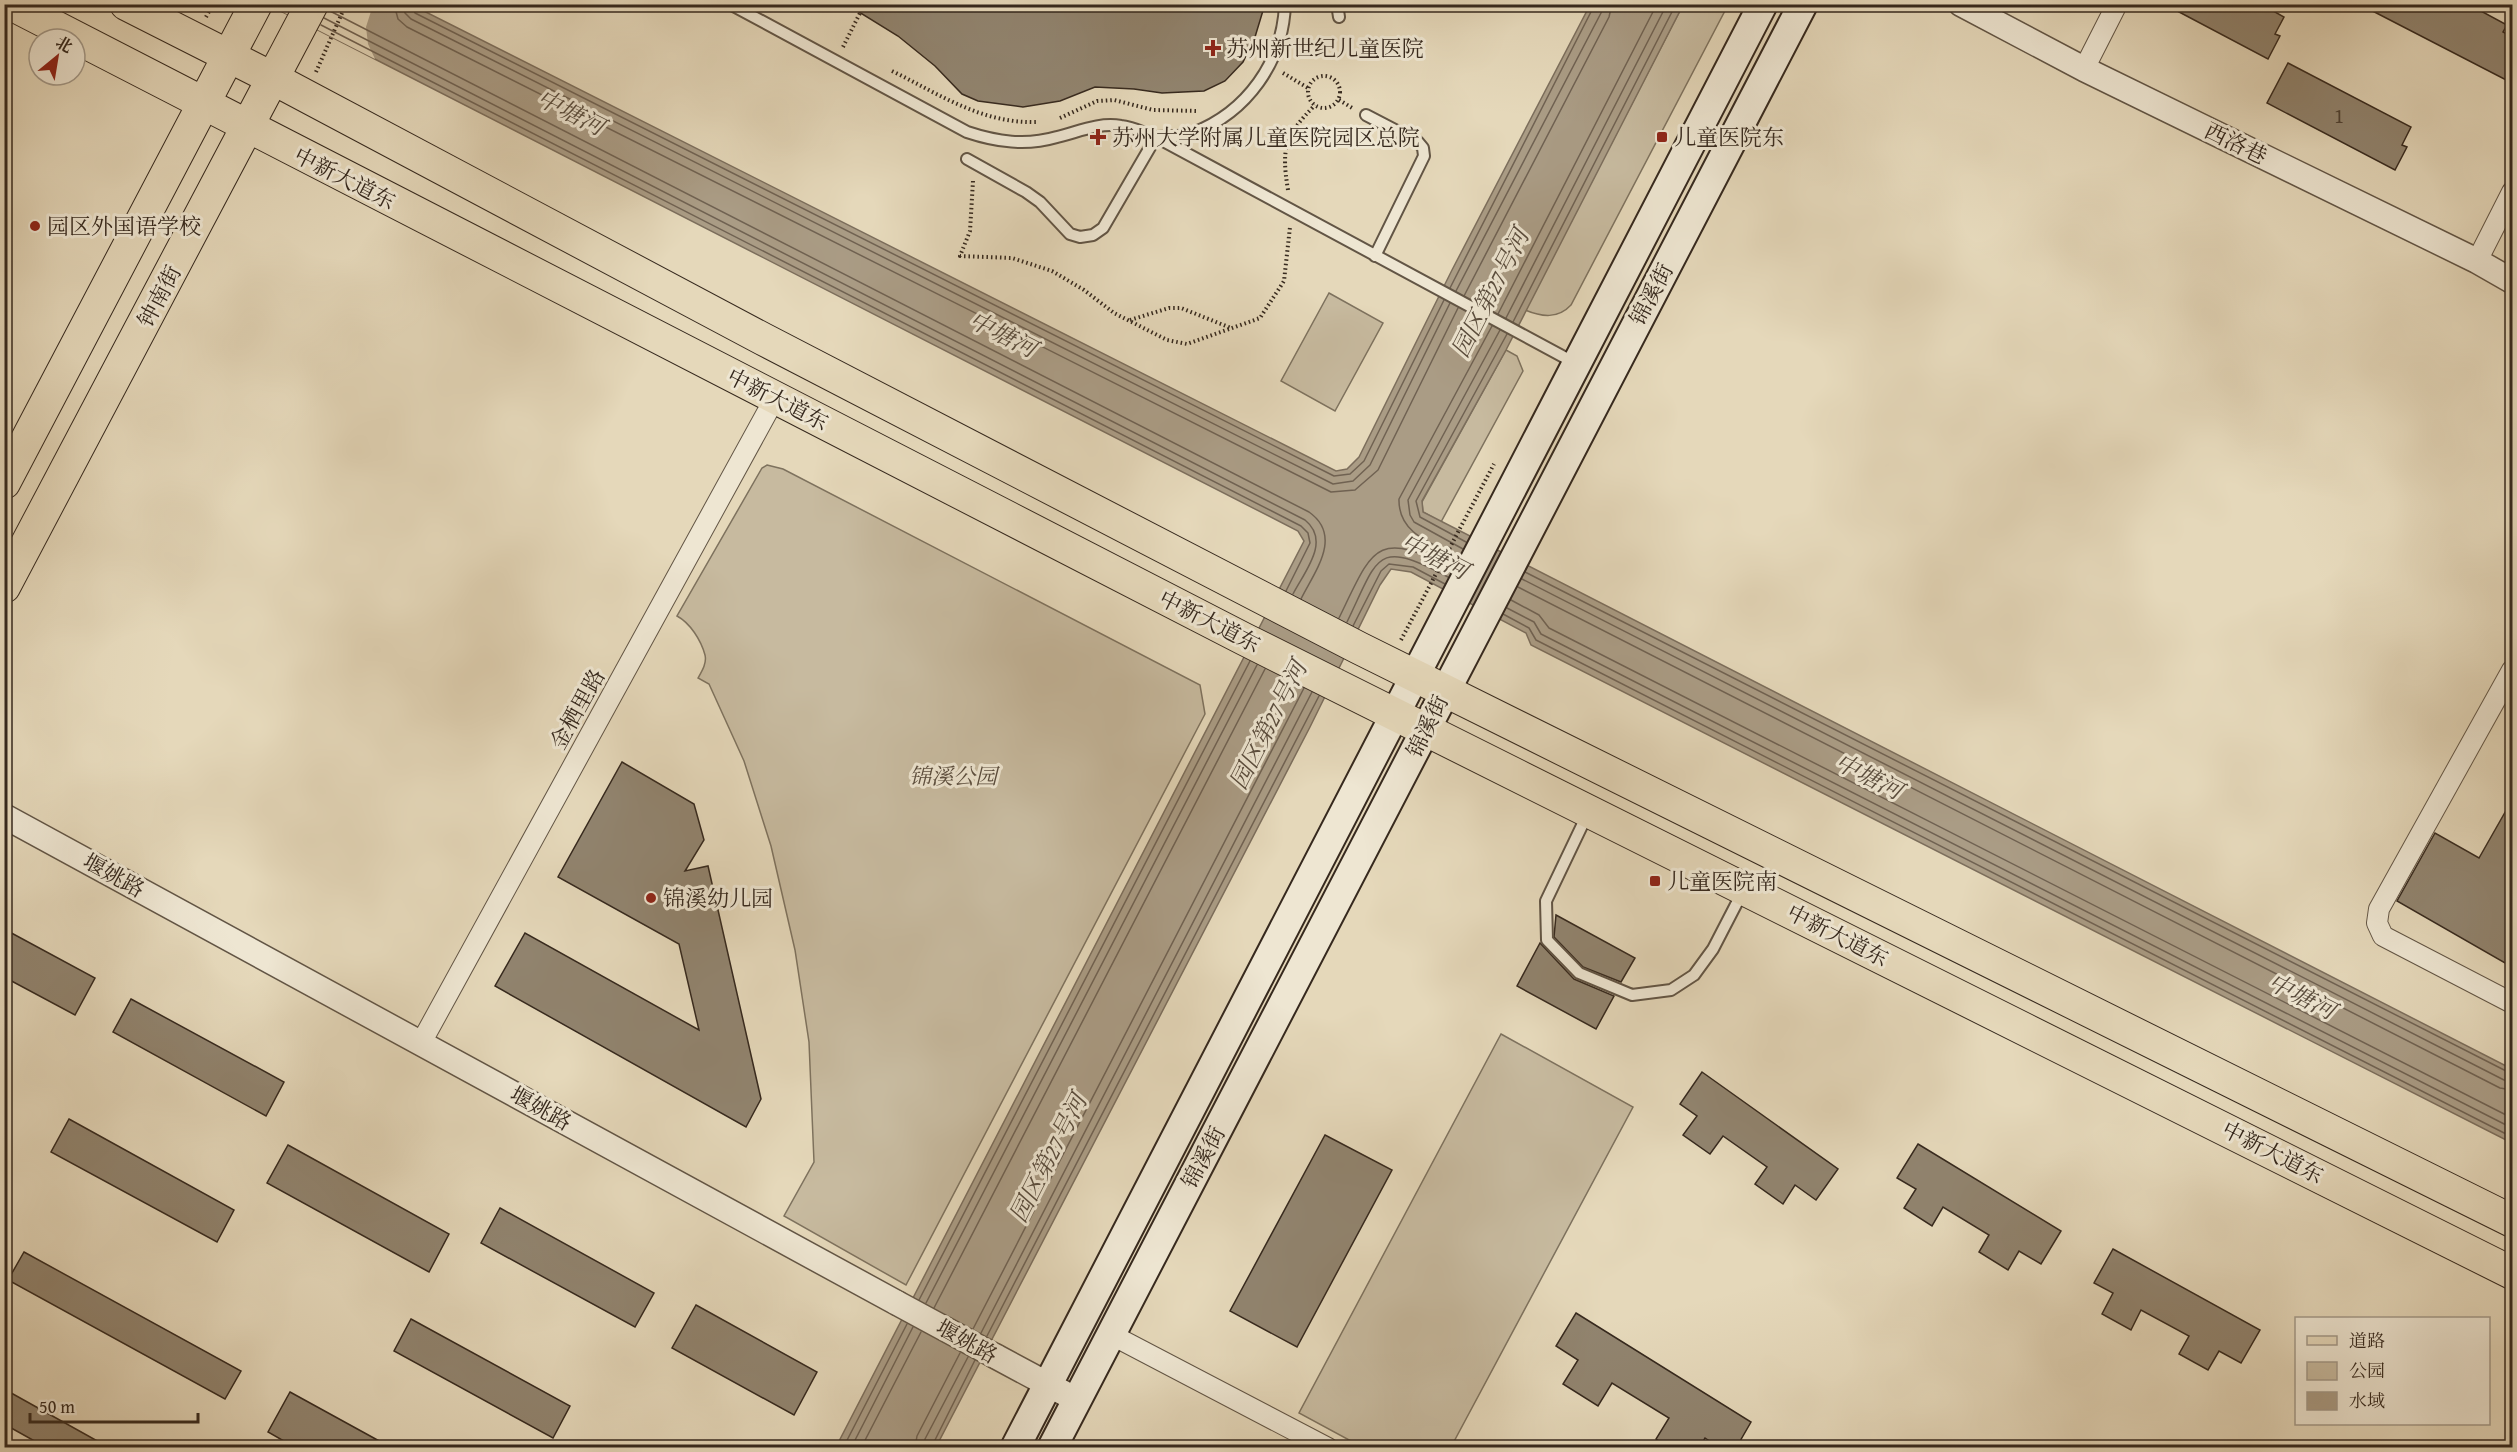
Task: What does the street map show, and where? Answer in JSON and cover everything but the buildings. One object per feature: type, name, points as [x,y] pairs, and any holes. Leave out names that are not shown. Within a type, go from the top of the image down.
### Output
[{"type":"main road","name":"中新大道东","points":[[11,4],[1244,639],[2512,1273]]},
{"type":"main road","name":"中新大道东","points":[[126,4],[230,56],[763,339],[1359,648],[2512,1221]]},
{"type":"main road","points":[[4,483],[256,4]]},
{"type":"main road","name":"锦溪街","points":[[1015,1448],[1417,676],[1763,4]]},
{"type":"main road","name":"锦溪街","points":[[1052,1448],[1426,729],[1515,553],[1803,4]]},
{"type":"main road","name":"钟南街","points":[[4,586],[249,128],[307,13]]},
{"type":"street","name":"西洛巷","points":[[1961,4],[2084,69],[2477,261],[2512,281]]},
{"type":"street","points":[[2084,69],[2115,8]]},
{"type":"street","points":[[2477,261],[2512,192]]},
{"type":"street","name":"金栖里路","points":[[421,1043],[775,398]]},
{"type":"street","points":[[2512,670],[2379,909],[2377,923],[2383,936],[2512,1003]]},
{"type":"street","name":"堰姚路","points":[[4,816],[1077,1400]]},
{"type":"street","points":[[1110,1334],[1328,1448]]},
{"type":"lane","points":[[730,4],[967,132],[994,141],[1025,142],[1055,138],[1093,126],[1119,125],[1156,137],[1429,286],[1578,364]]},
{"type":"lane","points":[[1156,137],[1191,134],[1219,119],[1263,80],[1280,44],[1285,4]]},
{"type":"lane","points":[[1337,4],[1339,16]]},
{"type":"lane","points":[[1366,116],[1418,142],[1423,148],[1424,156],[1376,256]]},
{"type":"lane","points":[[967,159],[1026,192],[1040,202],[1070,234],[1080,237],[1093,235],[1103,228],[1156,137]]},
{"type":"lane","points":[[1590,810],[1546,900],[1547,940],[1579,974],[1632,995],[1671,990],[1694,975],[1713,949],[1745,888]]},
{"type":"path","points":[[330,36],[346,4]]},
{"type":"path","points":[[835,61],[861,13]]},
{"type":"path","points":[[833,40],[854,51]]},
{"type":"path","points":[[884,66],[976,113],[1008,123],[1048,120]]},
{"type":"path","points":[[1319,77],[1334,79],[1340,89],[1338,100],[1326,108],[1315,105],[1308,96],[1312,81],[1319,77]]},
{"type":"path","points":[[1058,118],[1080,107],[1106,100],[1180,112],[1208,108]]},
{"type":"path","points":[[973,180],[970,231],[960,256],[1012,258],[1052,271],[1084,290],[1114,314],[1167,340],[1187,344],[1260,318],[1284,281],[1289,250],[1290,210],[1283,155],[1285,145],[1297,124],[1315,105]]},
{"type":"path","points":[[1128,320],[1169,308],[1181,308],[1232,328]]},
{"type":"path","points":[[1389,662],[1460,526]]},
{"type":"green space","points":[[1683,5],[1728,5],[1571,305],[1555,315],[1538,314],[1525,310]]},
{"type":"green space","points":[[1329,293],[1383,323],[1335,411],[1281,381]]},
{"type":"green space","points":[[1506,350],[1517,356],[1523,371],[1441,522],[1423,512],[1422,502]]},
{"type":"green space","name":"锦溪公园","points":[[767,465],[783,469],[1200,685],[1205,714],[906,1285],[784,1216],[814,1162],[809,1042],[795,950],[771,846],[744,761],[709,684],[698,678],[705,661],[701,644],[691,627],[677,616],[762,468]]},
{"type":"green space","points":[[1501,1034],[1633,1107],[1451,1447],[1362,1447],[1299,1413]]},
{"type":"water","points":[[269,5],[412,5],[1336,471],[1347,469],[1359,457],[1452,270],[1590,5],[1683,5],[1506,350],[1422,501],[1423,512],[2512,1069],[2512,1143],[1531,645],[1526,633],[1411,572],[1391,569],[1380,585],[1310,727],[936,1447],[836,1447],[1304,541],[1298,531]]},
{"type":"pier","points":[[269,5],[373,5],[366,27],[368,44],[375,59]]},
{"type":"place","name":"苏州新世纪儿童医院","points":[[1213,48]]},
{"type":"place","name":"苏州大学附属儿童医院园区总院","points":[[1098,137]]},
{"type":"place","name":"儿童医院东","points":[[1662,137]]},
{"type":"place","name":"园区外国语学校","points":[[35,226]]},
{"type":"place","name":"儿童医院南","points":[[1655,881]]},
{"type":"place","name":"锦溪幼儿园","points":[[651,898]]},
{"type":"water label","name":"中塘河","points":[[571,112]]},
{"type":"water label","name":"园区第27号河","points":[[1490,293]]},
{"type":"water label","name":"中塘河","points":[[1003,334]]},
{"type":"water label","name":"中塘河","points":[[1435,556]]},
{"type":"water label","name":"园区第27号河","points":[[1268,725]]},
{"type":"water label","name":"中塘河","points":[[1869,776]]},
{"type":"water label","name":"中塘河","points":[[2302,996]]},
{"type":"water label","name":"园区第27号河","points":[[1048,1158]]}]
